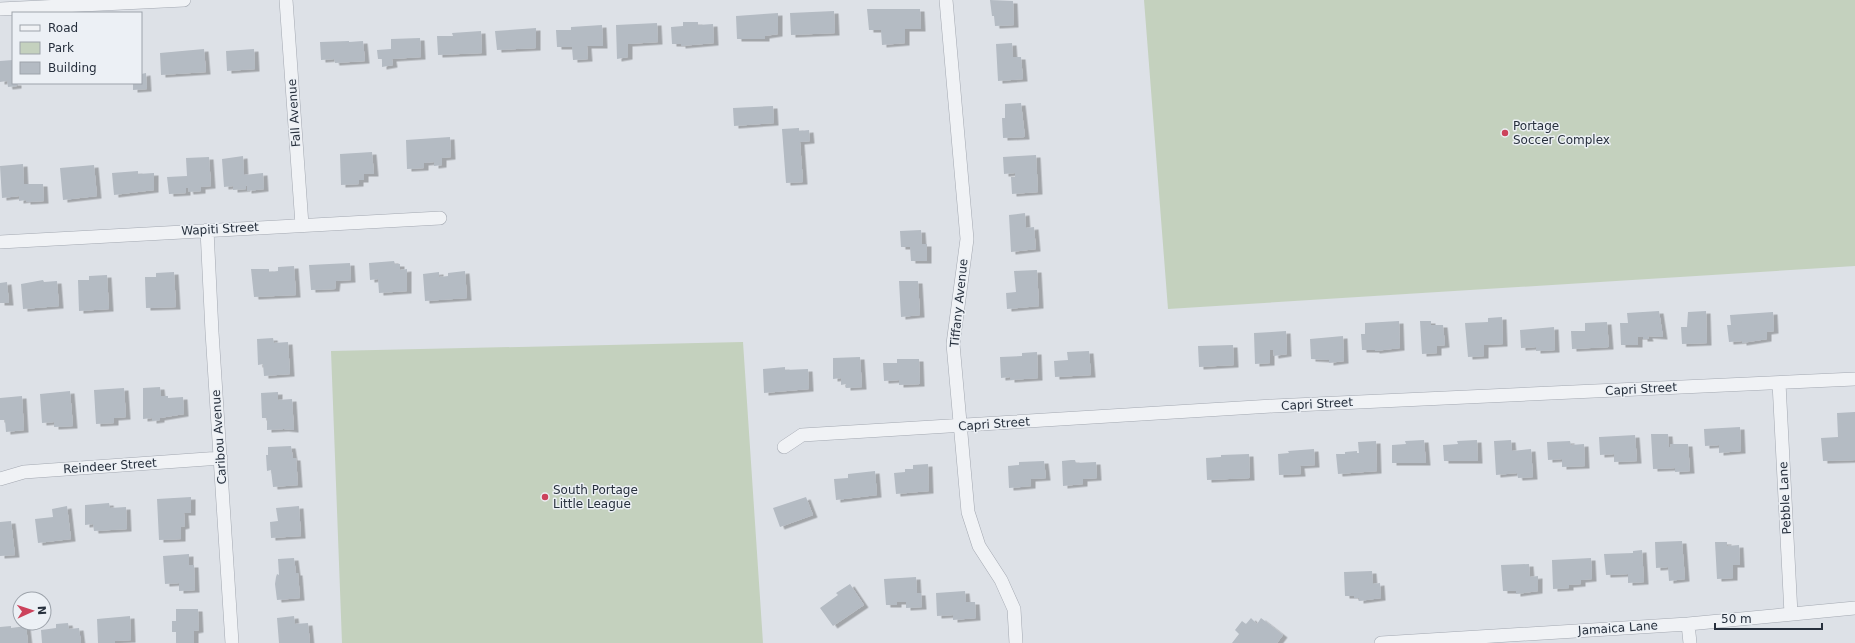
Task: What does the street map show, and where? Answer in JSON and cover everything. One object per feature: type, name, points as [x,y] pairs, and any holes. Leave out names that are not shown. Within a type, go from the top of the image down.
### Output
[{"type":"street","points":[[0,9],[184,0]]},
{"type":"street","name":"Fall Avenue","points":[[286,0],[302,225]]},
{"type":"street","name":"Tiffany Avenue","points":[[946,0],[967,239],[953,344],[968,512],[979,546],[1001,580],[1014,609],[1016,643]]},
{"type":"street","name":"Wapiti Street","points":[[0,242],[440,218]]},
{"type":"street","name":"Caribou Avenue","points":[[207,230],[232,643]]},
{"type":"street","name":"Capri Street","points":[[784,447],[802,435],[1273,406],[1855,379]]},
{"type":"street","name":"Pebble Lane","points":[[1779,383],[1791,614]]},
{"type":"street","name":"Reindeer Street","points":[[0,479],[24,472],[221,458]]},
{"type":"street","name":"Jamaica Lane","points":[[1381,643],[1688,624],[1855,608]]},
{"type":"street","points":[[1688,624],[1690,643]]},
{"type":"green space","name":"Portage Soccer Complex","points":[[1144,0],[1855,0],[1855,266],[1168,309]]},
{"type":"green space","name":"South Portage Little League","points":[[743,342],[763,643],[342,643],[331,351]]},
{"type":"building","points":[[990,0],[1013,1],[1014,25],[995,26]]},
{"type":"building","points":[[867,9],[920,9],[921,29],[905,29],[905,43],[882,45],[881,30],[869,30]]},
{"type":"building","points":[[834,11],[835,33],[791,35],[790,13]]},
{"type":"building","points":[[778,13],[778,34],[765,36],[765,39],[737,39],[736,16]]},
{"type":"building","points":[[683,22],[698,22],[698,25],[713,24],[714,43],[681,46],[681,44],[672,44],[671,27],[683,26]]},
{"type":"building","points":[[657,23],[658,42],[628,44],[628,57],[617,59],[616,25]]},
{"type":"building","points":[[602,25],[603,46],[587,46],[588,59],[573,60],[572,47],[557,47],[556,30],[571,30],[571,27]]},
{"type":"building","points":[[536,28],[536,48],[497,50],[495,31]]},
{"type":"building","points":[[481,31],[482,53],[438,55],[437,36],[453,36],[452,33]]},
{"type":"building","points":[[420,38],[421,57],[392,59],[393,65],[382,67],[382,59],[378,59],[377,50],[391,49],[391,39]]},
{"type":"building","points":[[363,41],[365,61],[335,63],[334,59],[321,60],[320,42]]},
{"type":"building","points":[[1012,43],[1013,57],[1021,57],[1023,79],[998,81],[996,44]]},
{"type":"building","points":[[204,49],[206,72],[161,75],[160,53]]},
{"type":"building","points":[[254,49],[255,69],[227,71],[226,51]]},
{"type":"building","points":[[12,60],[12,84],[17,84],[17,86],[8,87],[7,81],[0,82],[0,61]]},
{"type":"building","points":[[146,73],[147,89],[133,90],[133,84],[142,84],[142,74]]},
{"type":"building","points":[[1021,103],[1025,137],[1003,138],[1002,118],[1005,118],[1005,104]]},
{"type":"building","points":[[773,106],[774,123],[734,126],[733,108]]},
{"type":"building","points":[[799,128],[799,131],[809,130],[810,141],[800,142],[803,182],[786,183],[782,129]]},
{"type":"building","points":[[450,137],[451,157],[442,158],[442,165],[434,166],[434,162],[424,163],[424,168],[407,169],[406,140]]},
{"type":"building","points":[[372,152],[374,174],[364,174],[364,180],[359,180],[359,184],[341,185],[340,154]]},
{"type":"building","points":[[1036,155],[1038,192],[1012,194],[1011,177],[1015,177],[1015,173],[1004,174],[1003,157]]},
{"type":"building","points":[[243,156],[244,175],[263,173],[264,189],[247,191],[247,185],[246,189],[233,190],[233,186],[224,187],[222,159]]},
{"type":"building","points":[[209,157],[211,186],[201,187],[201,191],[189,192],[188,188],[186,188],[186,193],[169,194],[167,177],[187,176],[186,158]]},
{"type":"building","points":[[23,164],[24,184],[43,184],[44,201],[19,201],[19,196],[2,198],[0,166]]},
{"type":"building","points":[[94,165],[97,196],[63,200],[60,168]]},
{"type":"building","points":[[138,171],[138,174],[154,173],[154,190],[114,195],[112,173]]},
{"type":"building","points":[[1025,213],[1026,228],[1034,227],[1036,249],[1011,252],[1009,215]]},
{"type":"building","points":[[921,230],[922,244],[927,244],[927,261],[911,261],[910,247],[901,247],[900,231]]},
{"type":"building","points":[[394,261],[395,264],[400,264],[400,270],[407,269],[407,291],[379,293],[378,279],[370,280],[369,263]]},
{"type":"building","points":[[350,263],[351,280],[336,281],[335,289],[311,290],[309,265]]},
{"type":"building","points":[[294,266],[296,295],[254,297],[251,269],[269,269],[269,272],[278,271],[278,267]]},
{"type":"building","points":[[1037,270],[1039,306],[1007,309],[1006,293],[1016,292],[1014,271]]},
{"type":"building","points":[[465,271],[467,298],[425,301],[423,274],[439,272],[439,277],[448,276],[448,273]]},
{"type":"building","points":[[174,272],[176,307],[146,308],[145,277],[156,277],[156,273]]},
{"type":"building","points":[[107,275],[109,309],[79,311],[78,280],[89,280],[89,276]]},
{"type":"building","points":[[43,280],[44,282],[57,281],[59,306],[23,309],[21,284]]},
{"type":"building","points":[[899,281],[918,281],[920,315],[901,317]]},
{"type":"building","points":[[7,282],[9,303],[0,303],[0,283]]},
{"type":"building","points":[[1659,311],[1663,337],[1648,336],[1649,339],[1643,339],[1643,337],[1638,337],[1638,345],[1621,345],[1620,323],[1628,323],[1627,313]]},
{"type":"building","points":[[1706,311],[1707,343],[1682,344],[1681,327],[1687,327],[1688,312]]},
{"type":"building","points":[[1773,312],[1774,331],[1767,332],[1767,339],[1742,343],[1742,341],[1729,342],[1727,325],[1731,325],[1730,315]]},
{"type":"building","points":[[1502,317],[1503,344],[1484,345],[1484,356],[1468,357],[1465,323],[1488,322],[1488,318]]},
{"type":"building","points":[[1399,321],[1400,348],[1375,351],[1362,350],[1361,334],[1365,334],[1365,323]]},
{"type":"building","points":[[1420,321],[1431,321],[1431,325],[1443,325],[1445,345],[1437,346],[1437,353],[1422,354]]},
{"type":"building","points":[[1607,322],[1609,347],[1572,349],[1571,331],[1585,331],[1585,323]]},
{"type":"building","points":[[1554,327],[1555,350],[1536,351],[1536,347],[1521,348],[1520,330]]},
{"type":"building","points":[[1286,331],[1287,354],[1274,356],[1273,350],[1270,350],[1270,363],[1255,364],[1254,333]]},
{"type":"building","points":[[1343,336],[1344,361],[1329,363],[1329,360],[1311,359],[1310,339]]},
{"type":"building","points":[[273,338],[274,343],[288,342],[290,374],[264,376],[263,364],[258,365],[257,339]]},
{"type":"building","points":[[1233,345],[1234,365],[1199,367],[1198,346]]},
{"type":"building","points":[[1089,351],[1091,375],[1055,377],[1054,361],[1068,360],[1067,352]]},
{"type":"building","points":[[1037,352],[1038,378],[1010,380],[1010,377],[1001,378],[1000,357],[1022,356],[1022,353]]},
{"type":"building","points":[[860,357],[862,387],[846,388],[846,384],[841,385],[841,378],[833,379],[833,358]]},
{"type":"building","points":[[897,359],[919,359],[920,384],[899,385],[899,380],[884,381],[883,363],[897,363]]},
{"type":"building","points":[[785,367],[785,370],[808,369],[809,389],[764,393],[763,369]]},
{"type":"building","points":[[160,387],[161,396],[168,396],[168,398],[183,397],[184,414],[160,418],[160,420],[152,421],[152,418],[143,419],[143,388]]},
{"type":"building","points":[[124,388],[126,417],[114,418],[114,423],[96,424],[94,390]]},
{"type":"building","points":[[70,391],[73,426],[54,427],[54,422],[42,423],[40,394]]},
{"type":"building","points":[[278,392],[278,400],[292,399],[294,430],[267,430],[267,418],[262,418],[261,393]]},
{"type":"building","points":[[22,396],[24,430],[6,432],[5,420],[0,420],[0,398]]},
{"type":"building","points":[[1855,412],[1855,460],[1823,461],[1821,438],[1838,437],[1837,413]]},
{"type":"building","points":[[1740,427],[1741,451],[1719,453],[1719,445],[1705,446],[1704,429]]},
{"type":"building","points":[[1651,434],[1668,434],[1669,447],[1671,447],[1670,444],[1688,444],[1690,471],[1675,472],[1675,468],[1653,469]]},
{"type":"building","points":[[1635,435],[1637,461],[1614,462],[1614,454],[1600,455],[1599,437]]},
{"type":"building","points":[[1424,440],[1426,463],[1392,463],[1392,445],[1406,444],[1405,441]]},
{"type":"building","points":[[1477,440],[1478,461],[1444,461],[1443,445],[1458,444],[1457,441]]},
{"type":"building","points":[[1511,440],[1512,451],[1531,449],[1533,477],[1518,478],[1517,473],[1496,475],[1494,441]]},
{"type":"building","points":[[1376,441],[1377,471],[1338,474],[1336,454],[1345,454],[1345,452],[1357,451],[1357,453],[1359,453],[1358,442]]},
{"type":"building","points":[[1570,441],[1571,445],[1584,444],[1585,466],[1562,467],[1562,459],[1548,460],[1547,442]]},
{"type":"building","points":[[291,446],[293,458],[296,458],[298,485],[273,487],[271,470],[267,471],[266,455],[268,455],[268,447]]},
{"type":"building","points":[[1314,449],[1315,465],[1300,466],[1301,474],[1279,475],[1278,454],[1289,453],[1288,451]]},
{"type":"building","points":[[1249,454],[1250,478],[1207,480],[1206,458],[1221,457],[1221,455]]},
{"type":"building","points":[[1075,460],[1076,463],[1096,462],[1097,478],[1083,479],[1083,484],[1063,486],[1062,461]]},
{"type":"building","points":[[1044,461],[1046,478],[1031,479],[1031,486],[1009,488],[1008,466],[1019,465],[1019,462]]},
{"type":"building","points":[[928,464],[929,491],[896,494],[894,473],[905,472],[905,469],[913,469],[913,465]]},
{"type":"building","points":[[875,471],[877,495],[836,500],[834,479],[848,478],[848,474]]},
{"type":"building","points":[[191,497],[191,513],[184,513],[185,526],[181,527],[181,539],[159,540],[157,499]]},
{"type":"building","points":[[806,497],[813,515],[780,527],[773,508]]},
{"type":"building","points":[[109,503],[110,508],[126,507],[127,529],[94,531],[93,524],[85,525],[85,505]]},
{"type":"building","points":[[67,506],[71,539],[38,543],[35,519],[53,517],[52,509]]},
{"type":"building","points":[[299,506],[301,536],[271,538],[270,522],[278,521],[276,508]]},
{"type":"building","points":[[11,521],[15,555],[0,556],[0,522]]},
{"type":"building","points":[[1682,541],[1685,579],[1669,581],[1668,567],[1656,568],[1655,542]]},
{"type":"building","points":[[1715,542],[1727,542],[1727,546],[1739,545],[1740,565],[1733,565],[1733,578],[1717,579]]},
{"type":"building","points":[[1642,550],[1644,582],[1628,583],[1628,574],[1606,575],[1604,554],[1633,553],[1633,551]]},
{"type":"building","points":[[189,554],[189,565],[194,565],[195,590],[179,591],[179,583],[165,584],[163,556]]},
{"type":"building","points":[[294,558],[296,573],[298,573],[300,598],[277,600],[275,584],[277,574],[279,575],[278,559]]},
{"type":"building","points":[[1591,558],[1592,579],[1581,580],[1581,584],[1569,585],[1569,588],[1553,589],[1552,560]]},
{"type":"building","points":[[1529,564],[1530,577],[1538,576],[1538,591],[1516,594],[1516,591],[1503,591],[1501,565]]},
{"type":"building","points":[[1372,571],[1373,584],[1380,583],[1381,598],[1359,601],[1359,598],[1354,598],[1354,596],[1345,596],[1344,572]]},
{"type":"building","points":[[916,577],[917,593],[921,593],[922,607],[906,608],[906,602],[897,602],[897,605],[886,605],[884,579]]},
{"type":"building","points":[[850,584],[864,605],[833,626],[820,608],[838,595],[836,593]]},
{"type":"building","points":[[965,591],[966,602],[975,602],[976,618],[953,620],[953,615],[937,616],[936,593]]},
{"type":"building","points":[[176,609],[198,609],[199,630],[194,631],[194,643],[176,643],[176,632],[172,632],[172,621],[176,621]]},
{"type":"building","points":[[130,616],[131,640],[115,641],[115,643],[98,643],[97,619]]},
{"type":"building","points":[[294,616],[295,624],[308,623],[310,643],[279,643],[277,618]]},
{"type":"building","points":[[1251,618],[1257,624],[1261,618],[1283,635],[1277,643],[1232,643],[1239,634],[1235,630],[1242,621],[1246,624]]},
{"type":"building","points":[[68,623],[69,629],[79,628],[81,643],[42,643],[41,631],[52,631],[52,629],[56,628],[56,624]]},
{"type":"building","points":[[11,626],[12,631],[27,631],[28,643],[0,643],[0,627]]},
{"type":"place","name":"Portage Soccer Complex","points":[[1505,133]]},
{"type":"place","name":"South Portage Little League","points":[[545,497]]}]
